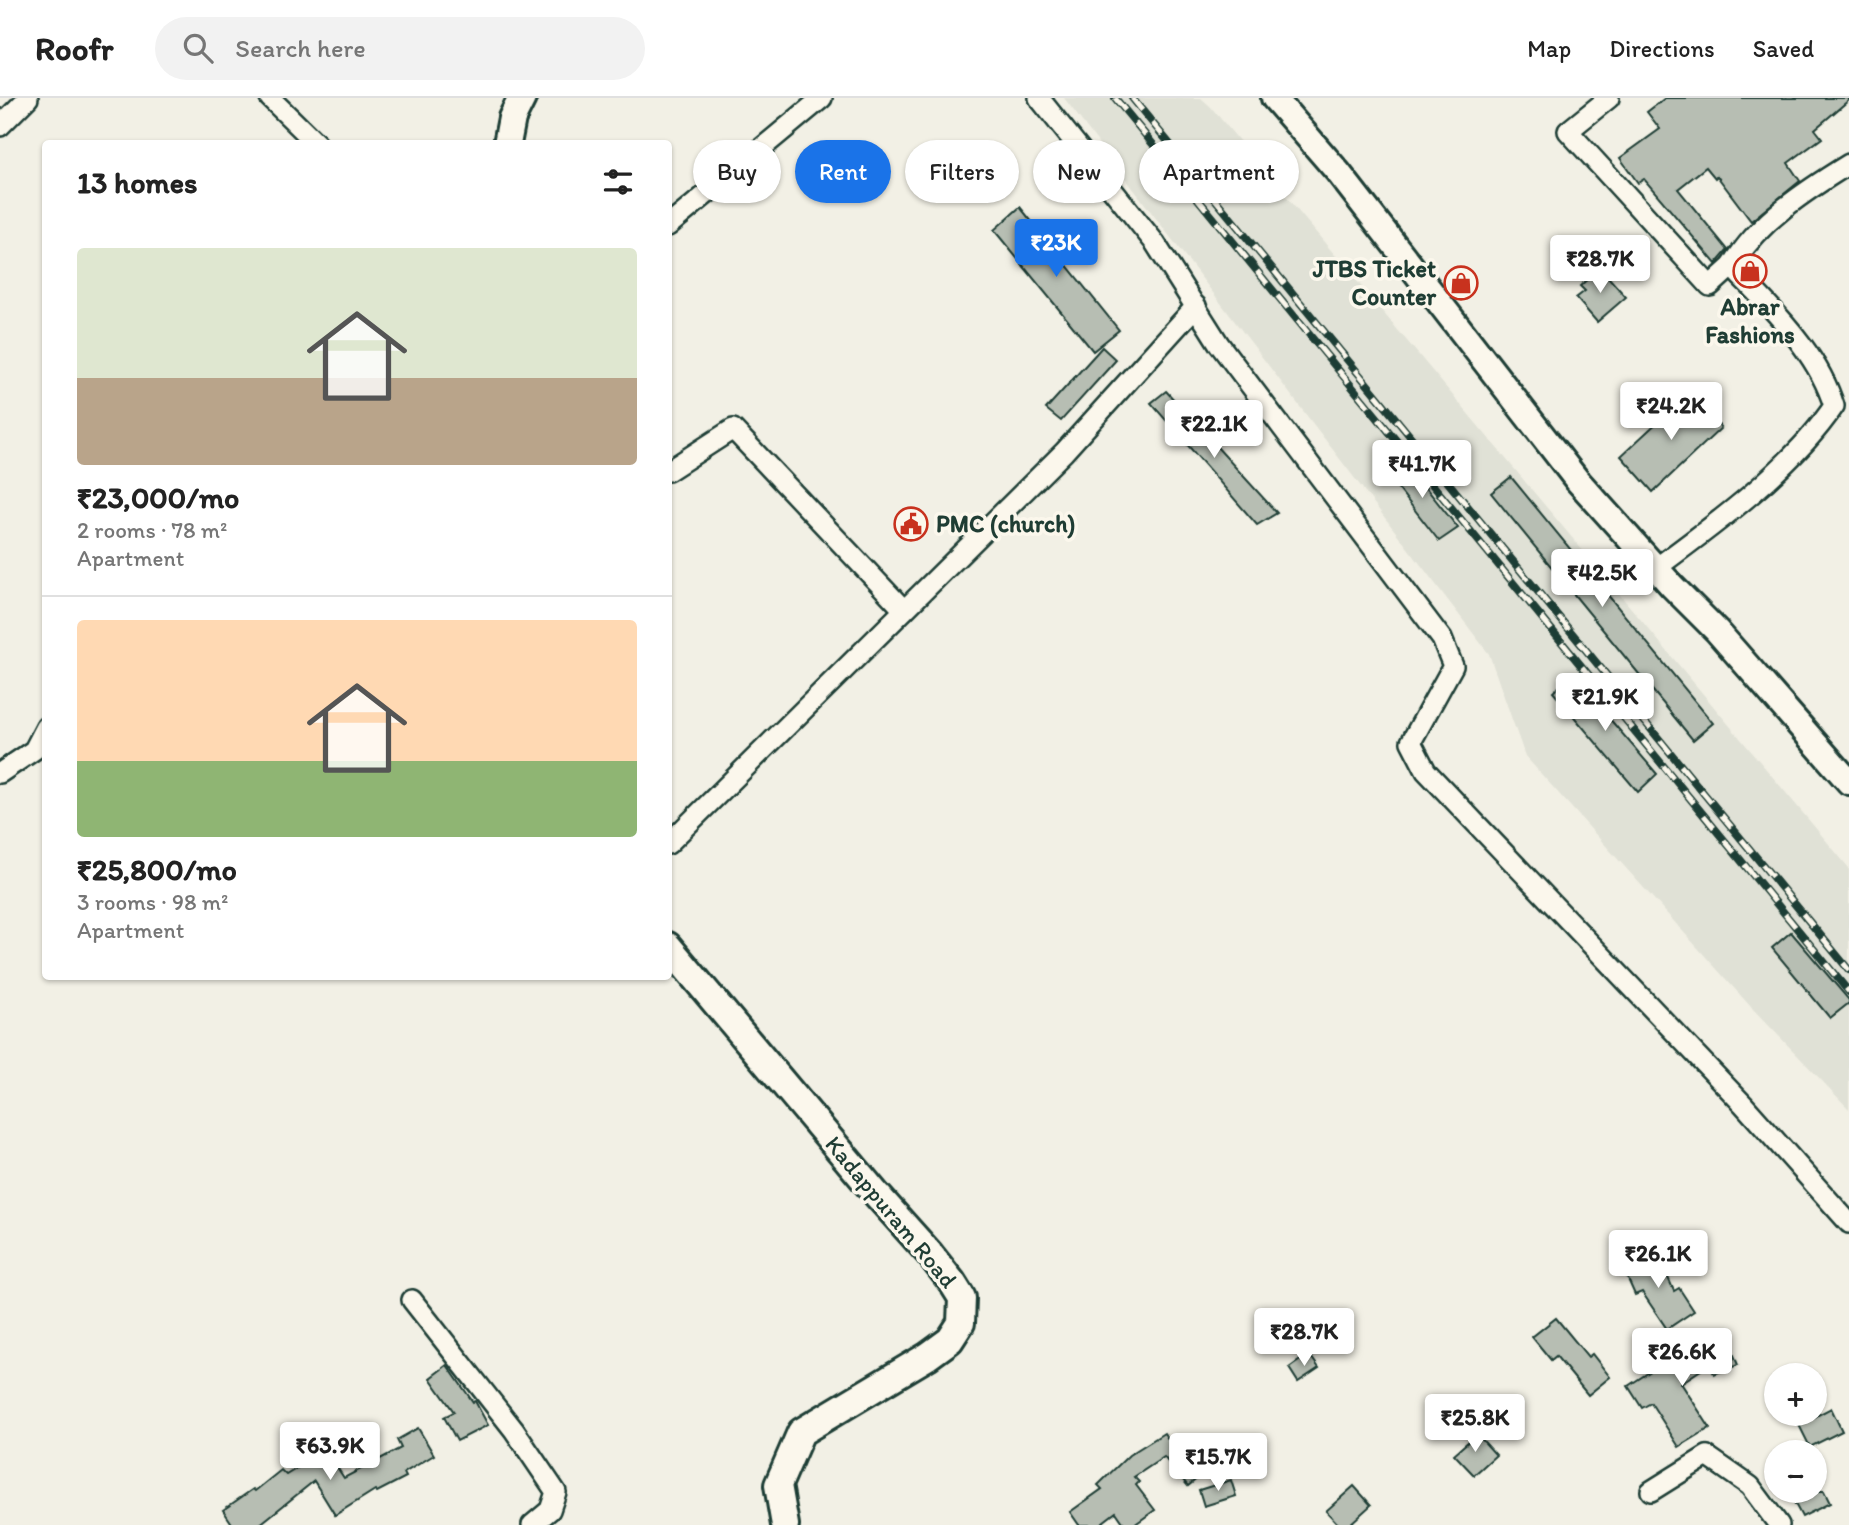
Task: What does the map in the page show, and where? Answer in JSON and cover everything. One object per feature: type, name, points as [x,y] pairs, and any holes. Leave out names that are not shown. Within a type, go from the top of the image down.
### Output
[{"type":"main road","points":[[508,140],[517,108]]},
{"type":"main road","name":"Kadappuram Road","points":[[672,951],[929,1253],[962,1298],[961,1323],[950,1340],[801,1432],[778,1485],[785,1525]]},
{"type":"street","points":[[0,126],[28,98]]},
{"type":"street","points":[[270,98],[313,140]]},
{"type":"street","points":[[672,223],[822,98]]},
{"type":"street","points":[[1039,98],[1155,243],[1219,344],[1442,639],[1454,666],[1411,742],[1426,771],[1743,1104],[1849,1223]]},
{"type":"street","points":[[1274,98],[1338,172],[1577,480],[1717,631],[1849,782]]},
{"type":"street","points":[[1609,98],[1568,131],[1710,286],[1732,267],[1739,254],[1773,218],[1814,186],[1849,164]]},
{"type":"street","points":[[1656,568],[1713,526],[1763,482],[1817,431],[1834,406],[1829,388],[1807,353],[1779,317],[1732,267]]},
{"type":"street","points":[[672,840],[1064,452],[1196,306]]},
{"type":"street","points":[[672,468],[733,429],[904,610]]},
{"type":"street","points":[[0,773],[34,750],[42,735]]},
{"type":"street","points":[[412,1300],[514,1430],[555,1492],[550,1510],[532,1525]]},
{"type":"street","points":[[1651,1491],[1707,1456],[1750,1486],[1779,1525]]},
{"type":"shaded area","points":[[1064,98],[1201,98],[1239,140],[1139,140],[1139,196],[1125,178],[1125,140],[1096,140]]},
{"type":"shaded area","points":[[1144,203],[1291,203],[1849,868],[1849,1109],[1751,1007],[1525,756],[1489,654]]},
{"type":"building","points":[[1665,98],[1849,100],[1815,129],[1822,138],[1788,163],[1800,181],[1751,221],[1717,176],[1715,178],[1706,167],[1678,189],[1728,250],[1716,264],[1644,179],[1638,183],[1620,158],[1660,129],[1647,112]]},
{"type":"building","points":[[1020,207],[1119,330],[1093,351],[994,230]]},
{"type":"building","points":[[1600,268],[1626,297],[1597,322],[1576,298],[1585,291],[1580,286]]},
{"type":"building","points":[[1102,347],[1116,360],[1061,421],[1046,409]]},
{"type":"building","points":[[1166,391],[1277,513],[1257,525],[1151,403]]},
{"type":"building","points":[[1690,392],[1721,428],[1653,492],[1621,456]]},
{"type":"building","points":[[1403,459],[1458,528],[1439,541],[1386,473]]},
{"type":"building","points":[[1511,477],[1713,723],[1693,740],[1491,493]]},
{"type":"building","points":[[1572,675],[1657,774],[1638,792],[1553,692]]},
{"type":"building","points":[[1791,932],[1849,1000],[1849,1003],[1830,1018],[1772,948]]},
{"type":"building","points":[[1657,1253],[1674,1291],[1679,1288],[1694,1311],[1667,1329],[1642,1292],[1635,1295],[1623,1268]]},
{"type":"building","points":[[1556,1318],[1588,1357],[1592,1354],[1610,1377],[1588,1395],[1556,1356],[1551,1360],[1532,1337]]},
{"type":"building","points":[[1726,1336],[1738,1365],[1714,1374],[1710,1364],[1681,1383],[1710,1428],[1679,1447],[1651,1403],[1642,1408],[1628,1386],[1689,1346],[1692,1350]]},
{"type":"building","points":[[1309,1354],[1319,1368],[1298,1382],[1289,1368]]},
{"type":"building","points":[[447,1365],[473,1402],[475,1401],[488,1425],[457,1441],[444,1417],[454,1412],[430,1378]]},
{"type":"building","points":[[1831,1408],[1842,1431],[1824,1440],[1806,1440],[1800,1426],[1827,1426],[1827,1410]]},
{"type":"building","points":[[418,1428],[434,1455],[404,1473],[406,1477],[377,1492],[375,1490],[335,1515],[314,1481],[259,1525],[233,1525],[223,1510],[253,1489],[255,1491],[281,1470],[286,1475],[326,1450],[344,1478],[401,1448],[397,1440]]},
{"type":"building","points":[[1164,1433],[1178,1454],[1197,1439],[1216,1463],[1188,1486],[1164,1457],[1134,1477],[1139,1482],[1136,1485],[1155,1510],[1134,1525],[1125,1525],[1116,1512],[1099,1525],[1079,1525],[1070,1512],[1102,1489],[1098,1485],[1129,1455]]},
{"type":"building","points":[[1477,1434],[1496,1455],[1474,1475],[1454,1454]]},
{"type":"building","points":[[1231,1480],[1236,1496],[1204,1506],[1199,1490]]},
{"type":"building","points":[[1354,1486],[1371,1505],[1349,1525],[1339,1525],[1326,1511]]},
{"type":"building","points":[[1827,1497],[1830,1503],[1802,1517],[1794,1503],[1827,1503]]},
{"type":"railway","points":[[1115,98],[1849,992]]},
{"type":"railway","points":[[1132,98],[1849,970]]},
{"type":"place","name":"Abrar Fashions","points":[[1750,271]]},
{"type":"place","name":"JTBS Ticket Counter","points":[[1461,283]]},
{"type":"place","name":"PMC (church)","points":[[911,524]]}]
